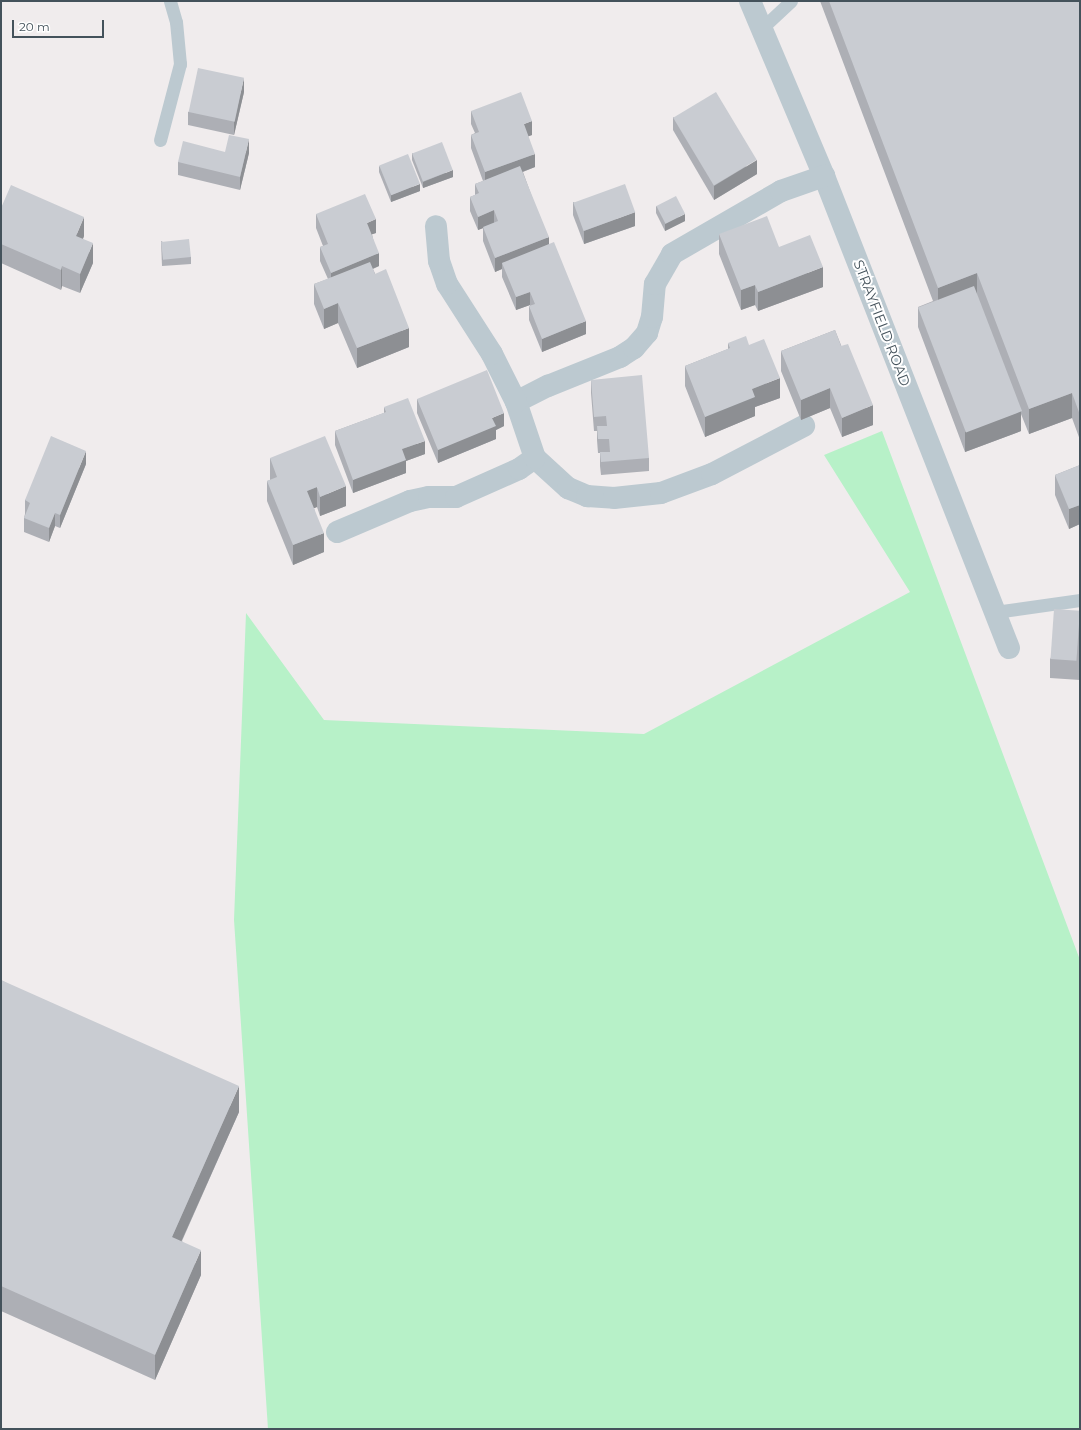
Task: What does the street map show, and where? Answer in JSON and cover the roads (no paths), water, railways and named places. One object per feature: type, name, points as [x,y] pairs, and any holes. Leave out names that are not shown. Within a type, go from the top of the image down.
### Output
[{"type":"street","name":"STRAYFIELD ROAD","points":[[750,1],[824,176],[1008,648]]},
{"type":"street","points":[[516,402],[548,386],[620,357],[634,348],[647,332],[652,317],[655,284],[672,254],[781,191],[824,176]]},
{"type":"street","points":[[436,226],[440,261],[447,284],[492,354],[516,402],[535,458],[568,488],[587,496],[614,498],[661,493],[712,474],[804,426]]},
{"type":"street","points":[[337,532],[410,501],[429,496],[456,497],[520,469],[535,458]]},
{"type":"lane","points":[[160,140],[180,64],[176,22],[170,1]]},
{"type":"lane","points":[[761,29],[791,1]]},
{"type":"lane","points":[[995,612],[1080,600]]}]
